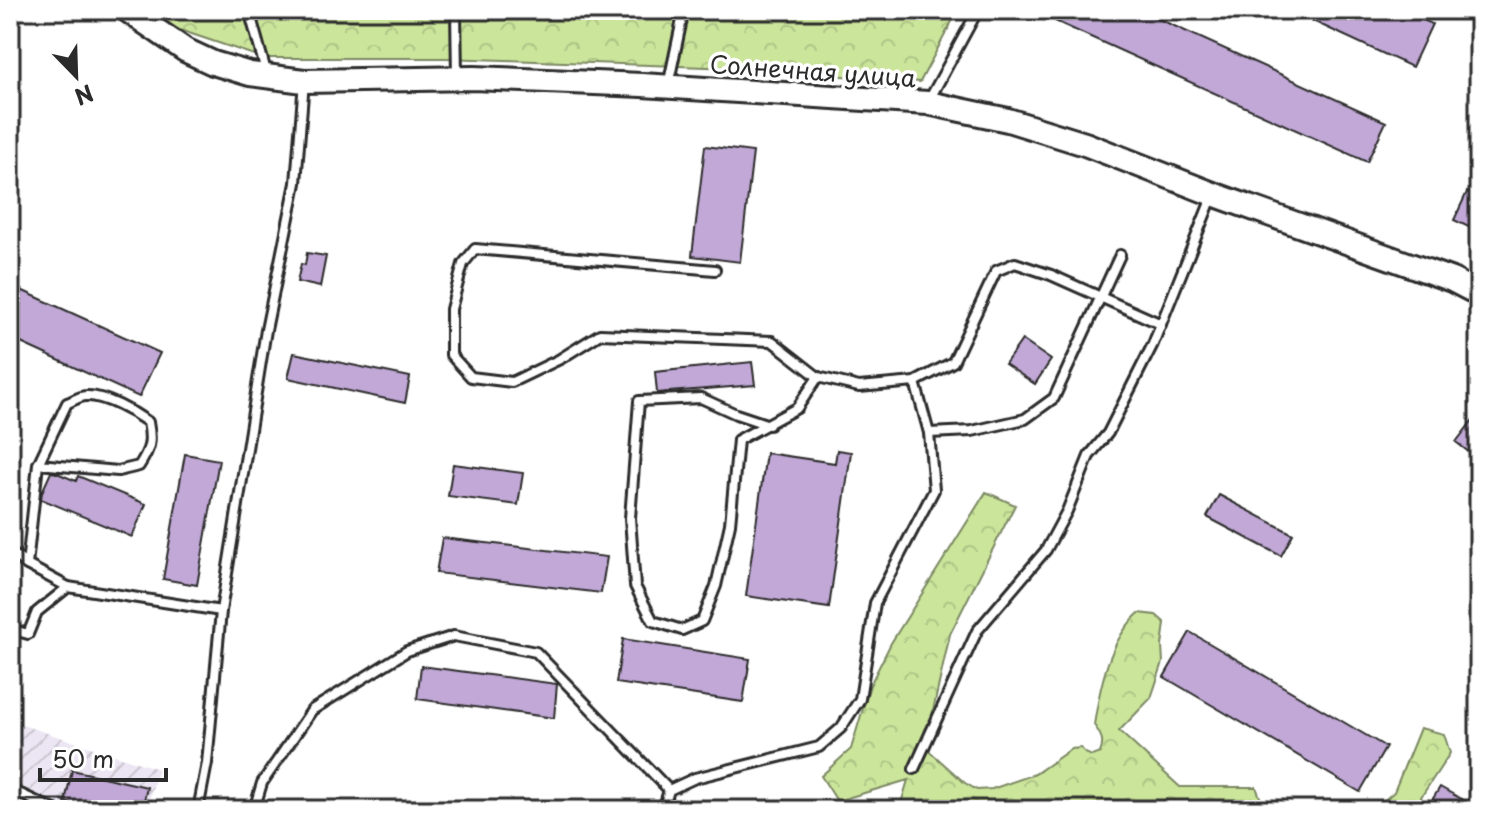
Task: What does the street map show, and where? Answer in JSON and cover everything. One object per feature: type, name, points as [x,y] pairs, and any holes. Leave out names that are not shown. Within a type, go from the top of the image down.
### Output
[{"type":"street","name":"Солнечная улица","points":[[127,10],[185,50],[213,63],[250,74],[304,81],[457,78],[928,103],[1008,120],[1085,144],[1213,194],[1452,280],[1479,294]]},
{"type":"lane","points":[[249,10],[267,76]]},
{"type":"lane","points":[[456,10],[457,78]]},
{"type":"lane","points":[[668,87],[684,10]]},
{"type":"lane","points":[[928,103],[978,10]]},
{"type":"lane","points":[[198,810],[207,763],[221,611],[266,330],[296,183],[304,81]]},
{"type":"lane","points":[[914,769],[977,631],[1046,550],[1067,511],[1089,456],[1108,433],[1153,344],[1213,194]]},
{"type":"lane","points":[[715,270],[475,249],[463,264],[451,309],[451,355],[471,377],[512,382],[560,359],[600,334],[772,341],[818,377],[859,387],[915,382],[953,362],[996,271],[1015,263],[1051,275],[1161,324]]},
{"type":"lane","points":[[929,433],[972,431],[1025,419],[1054,398],[1120,255]]},
{"type":"lane","points":[[769,425],[701,398],[639,401],[630,518],[635,586],[653,621],[682,630],[702,621],[716,586],[730,524],[738,440],[769,425],[797,408],[818,377]]},
{"type":"lane","points":[[663,810],[669,790],[695,778],[819,747],[841,728],[860,699],[875,603],[934,490],[929,433],[915,382]]},
{"type":"lane","points":[[27,565],[38,464],[67,403],[85,396],[101,399],[148,422],[151,440],[139,466],[118,471],[38,464]]},
{"type":"lane","points":[[10,552],[68,587],[221,611]]},
{"type":"lane","points":[[10,629],[28,634],[37,612],[68,587]]},
{"type":"lane","points":[[254,810],[262,783],[312,710],[407,651],[454,636],[536,652],[669,790]]},
{"type":"lane","points":[[10,789],[55,810]]},
{"type":"shaded area","points":[[10,721],[158,769],[146,810],[10,810]]},
{"type":"green space","points":[[142,10],[200,10],[213,18],[268,14],[271,10],[958,10],[920,82],[735,68],[445,58],[263,58],[162,24]]},
{"type":"green space","points":[[986,492],[1015,505],[950,634],[925,747],[977,790],[992,789],[1035,774],[1071,749],[1081,748],[1092,756],[1100,753],[1102,738],[1094,725],[1113,650],[1139,613],[1156,615],[1165,623],[1163,662],[1151,698],[1119,731],[1180,787],[1256,787],[1265,810],[899,810],[908,780],[837,801],[821,776],[851,749],[870,685],[891,643]]},
{"type":"green space","points":[[1420,728],[1444,734],[1450,753],[1421,797],[1426,810],[1373,810],[1394,792]]},
{"type":"building","points":[[1060,10],[1139,10],[1386,122],[1367,162],[1055,21]]},
{"type":"building","points":[[1289,10],[1402,10],[1432,24],[1412,67]]},
{"type":"building","points":[[705,146],[753,152],[740,262],[692,256]]},
{"type":"building","points":[[1467,192],[1479,198],[1479,232],[1454,220]]},
{"type":"building","points":[[307,253],[326,256],[320,287],[297,282]]},
{"type":"building","points":[[10,285],[160,353],[139,397],[10,338]]},
{"type":"building","points":[[1022,340],[1051,360],[1035,384],[1005,364]]},
{"type":"building","points":[[294,353],[410,377],[405,403],[288,378]]},
{"type":"building","points":[[752,362],[755,385],[657,393],[655,372]]},
{"type":"building","points":[[1479,412],[1479,460],[1456,442]]},
{"type":"building","points":[[837,450],[851,452],[829,608],[746,596],[766,453],[835,463]]},
{"type":"building","points":[[185,454],[219,460],[197,585],[163,579]]},
{"type":"building","points":[[453,464],[523,473],[518,505],[448,496]]},
{"type":"building","points":[[51,472],[76,481],[78,476],[146,504],[132,537],[41,499]]},
{"type":"building","points":[[1219,495],[1293,534],[1281,556],[1207,517]]},
{"type":"building","points":[[442,538],[607,557],[601,593],[436,573]]},
{"type":"building","points":[[1190,632],[1386,747],[1360,792],[1164,677]]},
{"type":"building","points":[[623,639],[750,659],[743,702],[616,683]]},
{"type":"building","points":[[421,666],[557,684],[554,718],[417,699]]},
{"type":"building","points":[[72,770],[147,787],[142,810],[99,810],[65,802]]},
{"type":"building","points":[[1440,787],[1479,809],[1479,810],[1426,810]]}]
